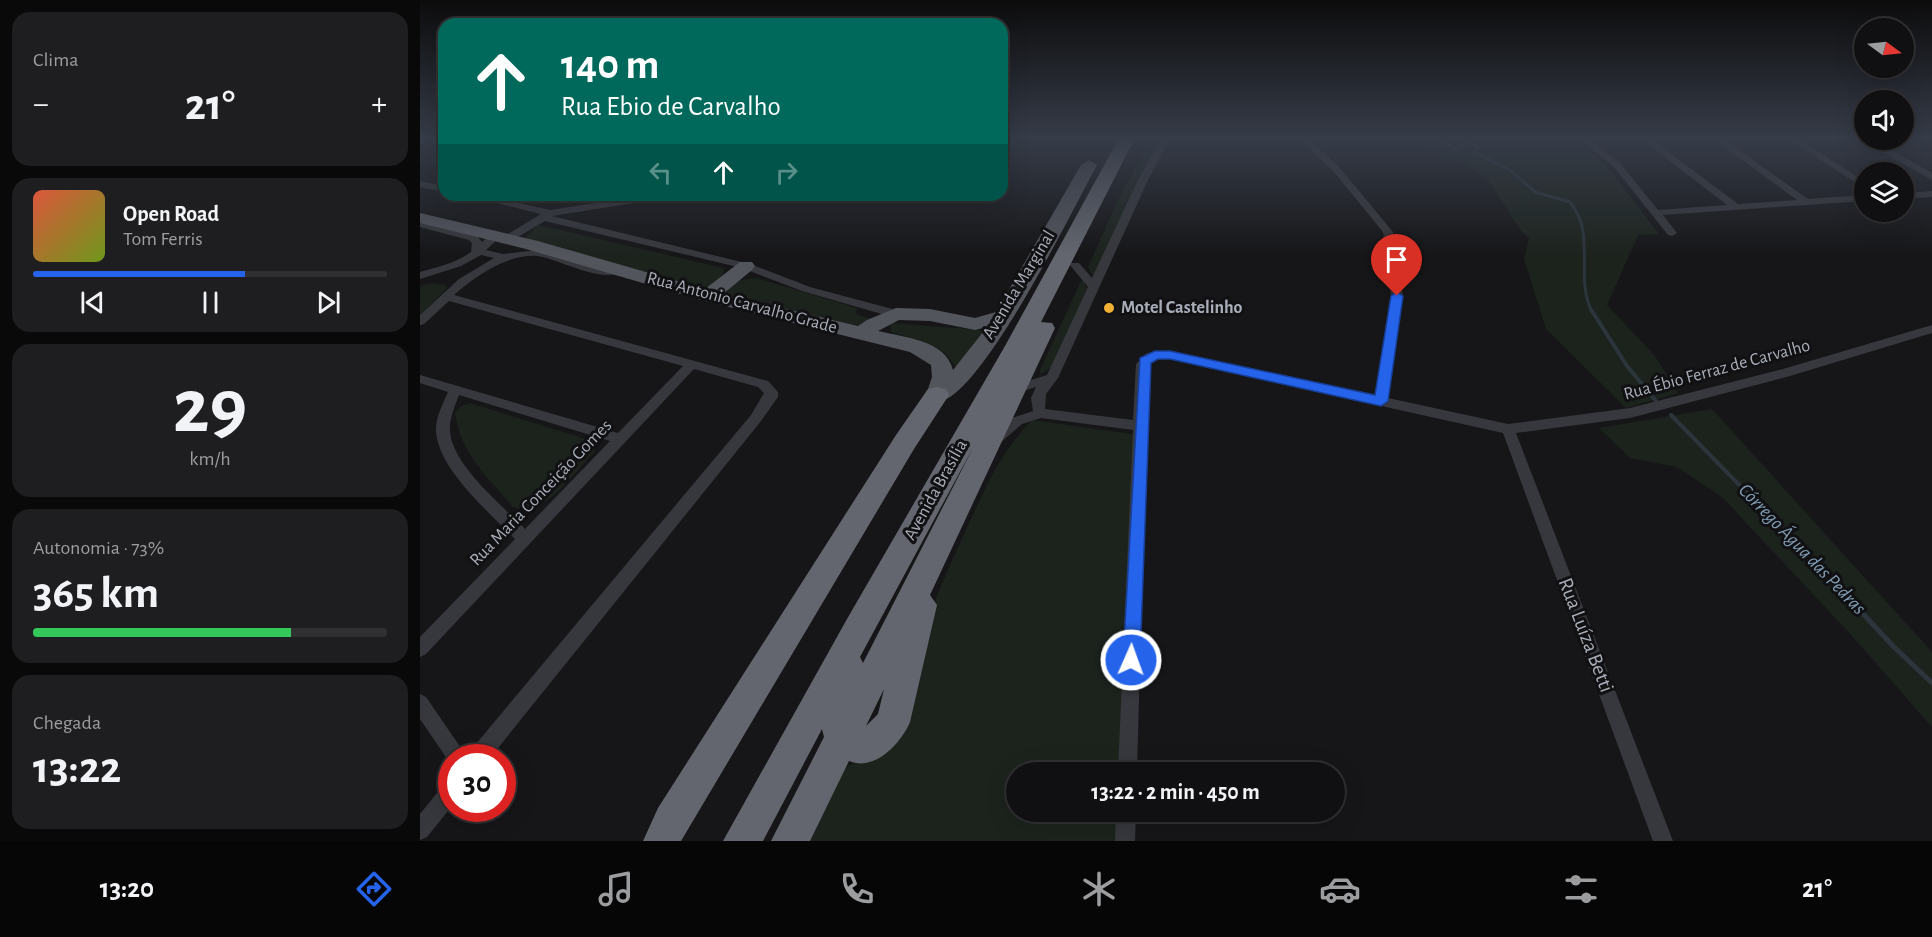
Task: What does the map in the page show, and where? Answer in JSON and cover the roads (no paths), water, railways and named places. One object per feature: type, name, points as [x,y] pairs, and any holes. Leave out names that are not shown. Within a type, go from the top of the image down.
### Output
[{"type":"highway","name":"Avenida Brasília","points":[[742,841],[1017,346],[1105,177]]},
{"type":"highway","name":"Avenida Brasília","points":[[842,738],[854,746],[868,746],[886,734],[893,723],[922,603],[949,526],[1117,177]]},
{"type":"highway","points":[[662,841],[671,821],[905,442],[937,395]]},
{"type":"highway","points":[[790,841],[842,738],[837,721],[838,705],[858,629]]},
{"type":"main road","name":"Avenida Marginal","points":[[937,395],[966,370],[1004,316],[1082,177]]},
{"type":"main road","name":"Rua Antonio Carvalho Grade","points":[[420,218],[502,244],[532,245],[708,296],[917,347],[936,356],[943,366],[944,376],[937,395]]},
{"type":"main road","points":[[708,296],[746,266]]},
{"type":"main road","points":[[861,334],[874,324],[896,314],[930,315],[975,324],[1004,316]]},
{"type":"street","points":[[1040,413],[1036,401],[1038,395],[1052,378],[1145,177]]},
{"type":"street","points":[[1343,177],[1388,232],[1397,296],[1381,401]]},
{"type":"street","points":[[1627,177],[1672,233]]},
{"type":"street","points":[[1696,177],[1736,207]]},
{"type":"street","points":[[1771,177],[1806,202]]},
{"type":"street","points":[[420,183],[438,188]]},
{"type":"street","points":[[1914,195],[1932,194]]},
{"type":"street","points":[[1655,213],[1854,199]]},
{"type":"street","points":[[494,201],[746,266],[806,289],[896,314]]},
{"type":"street","points":[[420,321],[502,244],[546,215],[621,201]]},
{"type":"street","points":[[420,224],[473,238],[477,243],[475,250],[478,252]]},
{"type":"street","points":[[478,252],[502,244]]},
{"type":"street","points":[[420,276],[444,270],[478,252],[502,244],[594,270],[627,271]]},
{"type":"street","points":[[1075,265],[1094,286]]},
{"type":"street","points":[[444,270],[464,281]]},
{"type":"street","points":[[448,297],[763,384],[771,390],[771,397],[488,744]]},
{"type":"street","name":"Rua Ébio Ferraz de Carvalho","points":[[1140,426],[1143,364],[1151,356],[1161,354],[1508,429],[1630,413],[1785,373],[1932,329]]},
{"type":"street","name":"Rua Maria Conceição Gomes","points":[[420,648],[691,365]]},
{"type":"street","points":[[1017,389],[1052,378]]},
{"type":"street","points":[[420,379],[620,438]]},
{"type":"street","points":[[455,390],[444,418],[442,432],[446,448],[463,473],[524,538]]},
{"type":"street","points":[[990,442],[1017,421],[1040,413],[1140,426],[1127,762]]},
{"type":"street","name":"Rua Luíza Betti","points":[[1508,429],[1663,841]]},
{"type":"street","points":[[420,703],[447,744]]},
{"type":"street","points":[[420,830],[438,808]]},
{"type":"street","points":[[1125,841],[1126,822]]},
{"type":"waterway","name":"Córrego Água das Pedras","points":[[1518,177],[1535,192],[1570,202],[1578,215],[1584,242],[1587,298],[1592,312]]},
{"type":"waterway","name":"Córrego Água das Pedras","points":[[1592,311],[1627,366],[1656,401]]},
{"type":"waterway","name":"Córrego Água das Pedras","points":[[1671,415],[1794,541]]},
{"type":"waterway","name":"Córrego Água das Pedras","points":[[1793,539],[1894,647],[1932,683]]},
{"type":"place","name":"Motel Castelinho","points":[[1109,308]]}]
